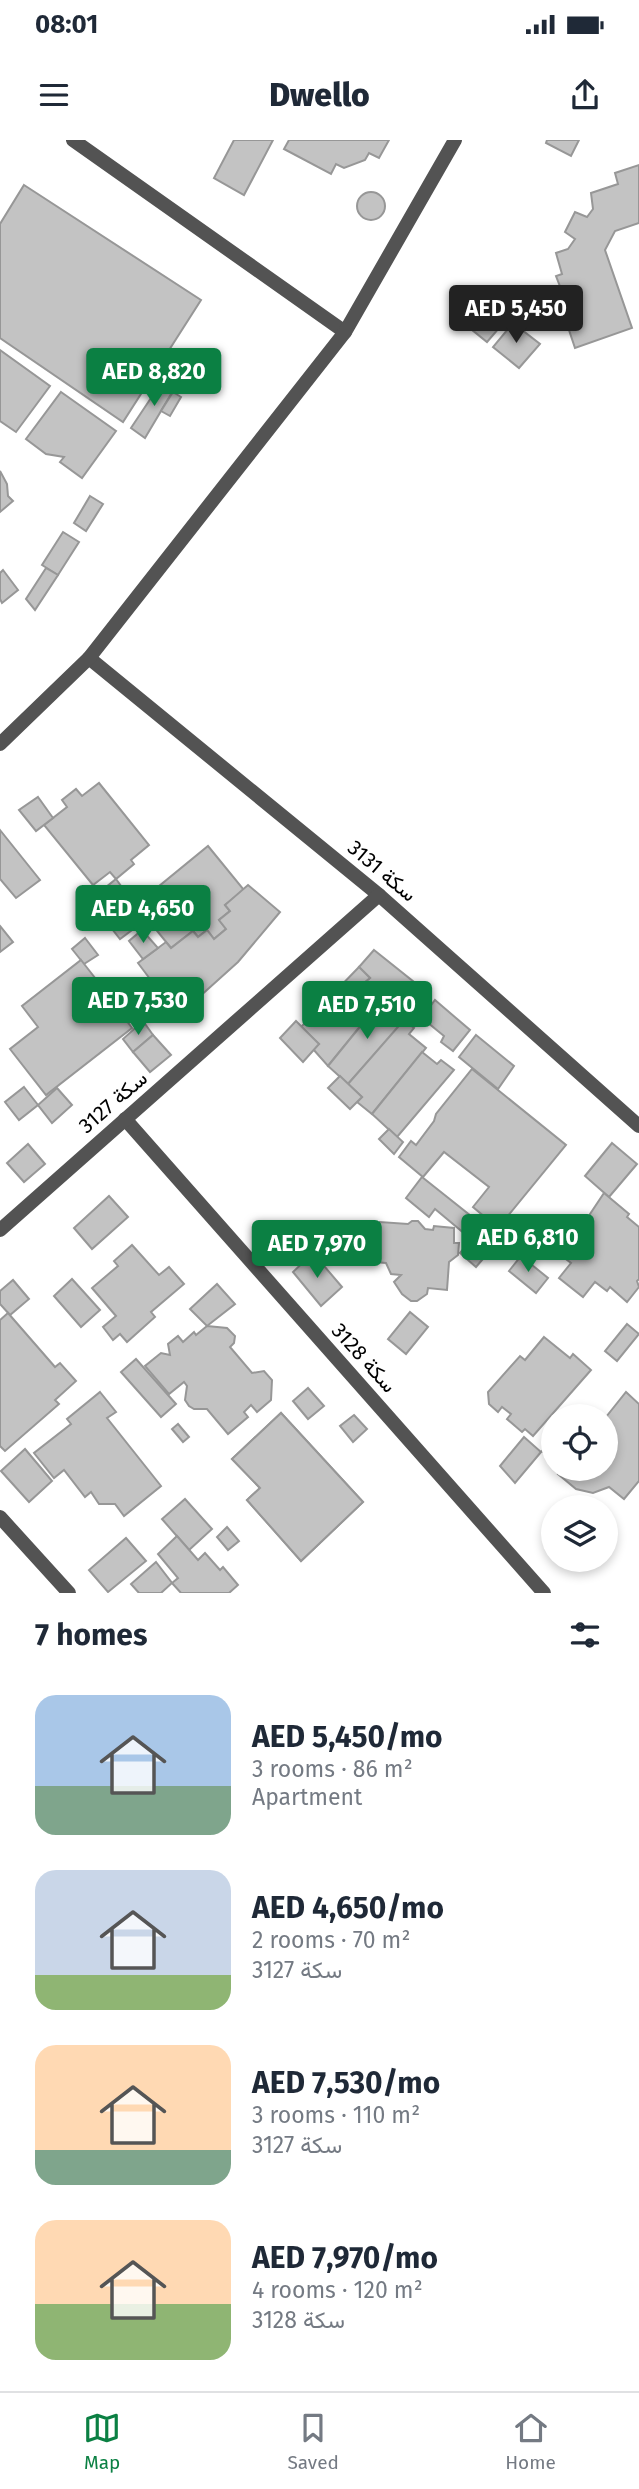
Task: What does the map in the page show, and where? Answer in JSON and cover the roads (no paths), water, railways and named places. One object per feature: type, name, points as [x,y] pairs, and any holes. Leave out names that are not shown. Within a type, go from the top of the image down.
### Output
[{"type":"street","points":[[73,140],[345,332]]},
{"type":"street","points":[[0,744],[89,658],[345,332],[456,140]]},
{"type":"street","name":"سكة 3131","points":[[89,658],[379,895],[639,1126]]},
{"type":"street","name":"سكة 3127","points":[[0,1230],[379,895]]},
{"type":"street","name":"سكة 3128","points":[[125,1119],[544,1593]]},
{"type":"street","points":[[0,1517],[69,1593]]}]
